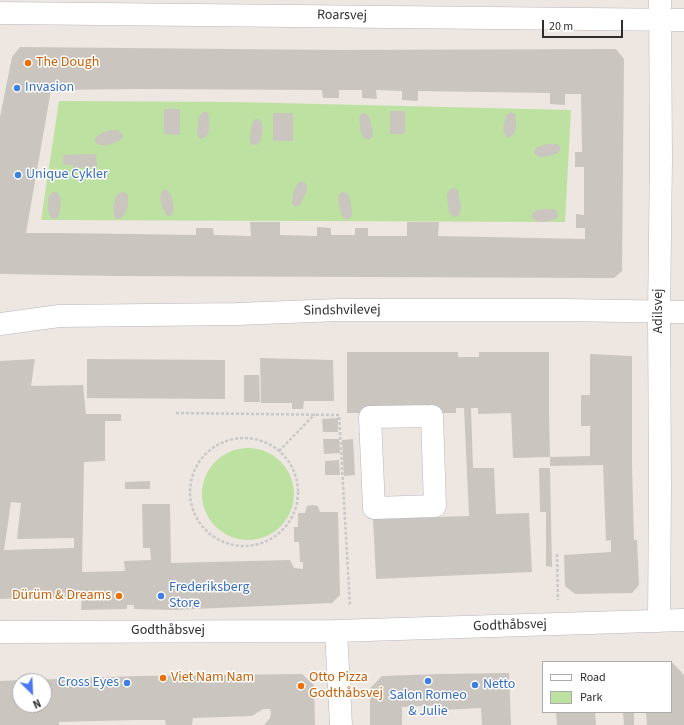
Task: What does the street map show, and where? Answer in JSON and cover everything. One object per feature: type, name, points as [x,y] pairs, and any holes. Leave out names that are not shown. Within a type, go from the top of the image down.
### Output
[{"type":"street","name":"Roarsvej","points":[[0,13],[140,14],[660,10],[684,20]]},
{"type":"street","name":"Adilsvej","points":[[659,621],[659,312],[661,160],[660,10]]},
{"type":"street","name":"Sindshvilevej","points":[[0,324],[59,316],[237,314],[339,310],[564,310],[684,312]]},
{"type":"street","points":[[432,416],[435,506],[374,508],[370,417],[432,416]]},
{"type":"street","name":"Godthåbsvej","points":[[0,632],[344,631],[659,621],[684,623]]},
{"type":"street","points":[[341,725],[344,631]]},
{"type":"path","points":[[176,413],[340,415],[349,575],[344,631]]},
{"type":"path","points":[[279,451],[316,414]]},
{"type":"path","points":[[244,438],[262,441],[279,451],[291,465],[297,483],[297,501],[291,519],[279,534],[263,543],[244,546],[226,543],[209,534],[197,519],[191,502],[191,483],[197,465],[201,460],[209,451],[225,441],[244,438]]},
{"type":"path","points":[[557,554],[559,624]]},
{"type":"green space","points":[[59,101],[235,102],[571,110],[565,222],[41,220]]},
{"type":"green space","points":[[248,448],[266,451],[281,461],[291,476],[294,494],[291,512],[281,527],[266,537],[248,540],[230,537],[215,527],[205,512],[202,494],[205,476],[215,461],[230,451]]},
{"type":"building","points":[[20,47],[337,50],[616,49],[624,59],[622,271],[614,278],[117,276],[0,274],[0,117],[12,57]],"holes":[[[51,90],[322,90],[323,98],[339,98],[339,90],[362,90],[362,98],[377,99],[376,90],[402,91],[402,100],[418,101],[418,91],[550,93],[550,104],[565,105],[565,94],[581,94],[582,152],[575,152],[575,167],[584,167],[584,215],[576,214],[576,228],[585,228],[585,239],[438,236],[439,222],[407,222],[407,236],[368,236],[368,228],[355,228],[355,235],[331,235],[331,228],[317,227],[317,236],[280,235],[280,222],[250,222],[251,236],[214,235],[213,228],[196,228],[196,235],[26,233]]]},
{"type":"building","points":[[164,109],[180,109],[180,135],[164,134]]},
{"type":"building","points":[[390,111],[405,111],[405,134],[390,134]]},
{"type":"building","points":[[203,112],[208,112],[209,132],[206,137],[200,139],[197,133],[198,120],[199,116]]},
{"type":"building","points":[[510,112],[515,114],[516,128],[514,134],[508,138],[505,135],[503,128],[506,115]]},
{"type":"building","points":[[273,113],[293,113],[293,141],[273,141]]},
{"type":"building","points":[[363,113],[367,114],[370,119],[373,133],[369,140],[365,139],[361,133],[359,118]]},
{"type":"building","points":[[255,119],[261,121],[263,128],[261,140],[257,145],[251,144],[250,137],[252,123]]},
{"type":"building","points":[[110,130],[120,132],[123,135],[122,138],[109,145],[97,144],[95,141],[96,137]]},
{"type":"building","points":[[546,144],[557,144],[560,147],[560,150],[558,153],[550,156],[539,157],[535,154],[534,152],[536,148]]},
{"type":"building","points":[[96,154],[97,167],[73,168],[73,165],[63,165],[63,155]]},
{"type":"building","points":[[302,181],[306,184],[307,190],[300,205],[295,207],[292,203],[293,192],[298,183]]},
{"type":"building","points":[[453,188],[457,189],[458,191],[461,208],[459,215],[454,217],[449,212],[447,196],[448,191]]},
{"type":"building","points":[[164,189],[171,195],[174,209],[172,215],[170,216],[166,215],[160,198]]},
{"type":"building","points":[[53,192],[57,192],[61,199],[60,212],[57,218],[54,219],[51,218],[48,211],[48,199]]},
{"type":"building","points":[[121,192],[128,195],[128,206],[124,215],[120,219],[117,219],[114,216],[113,206],[116,196]]},
{"type":"building","points":[[343,192],[349,196],[352,211],[352,216],[348,219],[342,216],[338,202],[339,194]]},
{"type":"building","points":[[537,210],[556,210],[558,213],[557,218],[542,222],[536,221],[532,218],[531,216]]},
{"type":"building","points":[[347,352],[458,352],[458,357],[479,357],[479,352],[549,352],[550,457],[513,458],[511,413],[478,414],[478,408],[471,408],[473,468],[494,468],[496,514],[529,513],[532,572],[376,579],[373,519],[469,516],[464,408],[456,408],[456,413],[347,413]]},
{"type":"building","points":[[590,354],[632,356],[634,540],[637,540],[639,585],[632,593],[575,594],[565,586],[564,555],[611,552],[611,540],[606,541],[603,465],[550,466],[550,457],[590,456],[590,426],[581,426],[581,395],[590,395]]},
{"type":"building","points":[[260,358],[333,360],[334,401],[304,401],[303,409],[292,409],[292,403],[261,403]]},
{"type":"building","points":[[35,359],[31,386],[83,385],[86,414],[121,414],[121,421],[105,421],[105,461],[84,462],[82,572],[125,571],[124,561],[151,560],[150,548],[143,548],[142,504],[170,504],[171,563],[290,560],[294,568],[303,569],[303,562],[300,562],[299,542],[294,542],[294,527],[298,527],[298,513],[305,513],[307,506],[313,505],[318,506],[320,512],[338,512],[340,595],[332,603],[172,610],[134,609],[134,605],[127,605],[127,609],[81,610],[82,596],[0,599],[0,361]],"holes":[[[11,502],[21,503],[17,539],[74,538],[74,548],[4,550]]]},
{"type":"building","points":[[87,359],[225,360],[225,399],[87,398]]},
{"type":"building","points":[[244,375],[259,375],[260,402],[244,402]]},
{"type":"building","points":[[338,418],[338,432],[323,432],[322,419]]},
{"type":"building","points":[[323,439],[339,439],[340,453],[324,454]]},
{"type":"building","points":[[353,439],[355,475],[344,476],[342,440]]},
{"type":"building","points":[[339,460],[340,475],[325,475],[325,461]]},
{"type":"building","points":[[539,468],[550,468],[552,567],[546,566],[546,512],[540,512]]},
{"type":"building","points":[[150,481],[150,489],[125,489],[125,482]]},
{"type":"building","points":[[672,664],[684,675],[684,725],[647,725],[646,713],[672,713]]},
{"type":"building","points":[[509,673],[511,725],[482,725],[481,708],[442,710],[442,705],[402,707],[402,725],[370,725],[370,688],[382,676]]},
{"type":"building","points":[[302,674],[314,685],[315,725],[264,725],[270,718],[271,713],[270,709],[263,709],[252,716],[193,718],[192,725],[166,725],[165,720],[138,720],[59,722],[59,725],[0,725],[0,681],[12,680],[12,713],[52,713],[52,679],[137,676]]},
{"type":"building","points":[[556,713],[595,713],[596,725],[557,725]]},
{"type":"building","points":[[623,713],[634,713],[634,725],[624,725]]},
{"type":"place","name":"The Dough","points":[[28,63]]},
{"type":"place","name":"Invasion","points":[[17,88]]},
{"type":"place","name":"Unique Cykler","points":[[18,175]]},
{"type":"place","name":"Dürüm & Dreams","points":[[119,596]]},
{"type":"place","name":"Frederiksberg Store","points":[[161,596]]},
{"type":"place","name":"Viet Nam Nam","points":[[163,678]]},
{"type":"place","name":"Salon Romeo & Julie","points":[[428,681]]},
{"type":"place","name":"Cross Eyes","points":[[127,683]]},
{"type":"place","name":"Netto","points":[[475,685]]},
{"type":"place","name":"Otto Pizza Godthåbsvej","points":[[301,686]]}]
